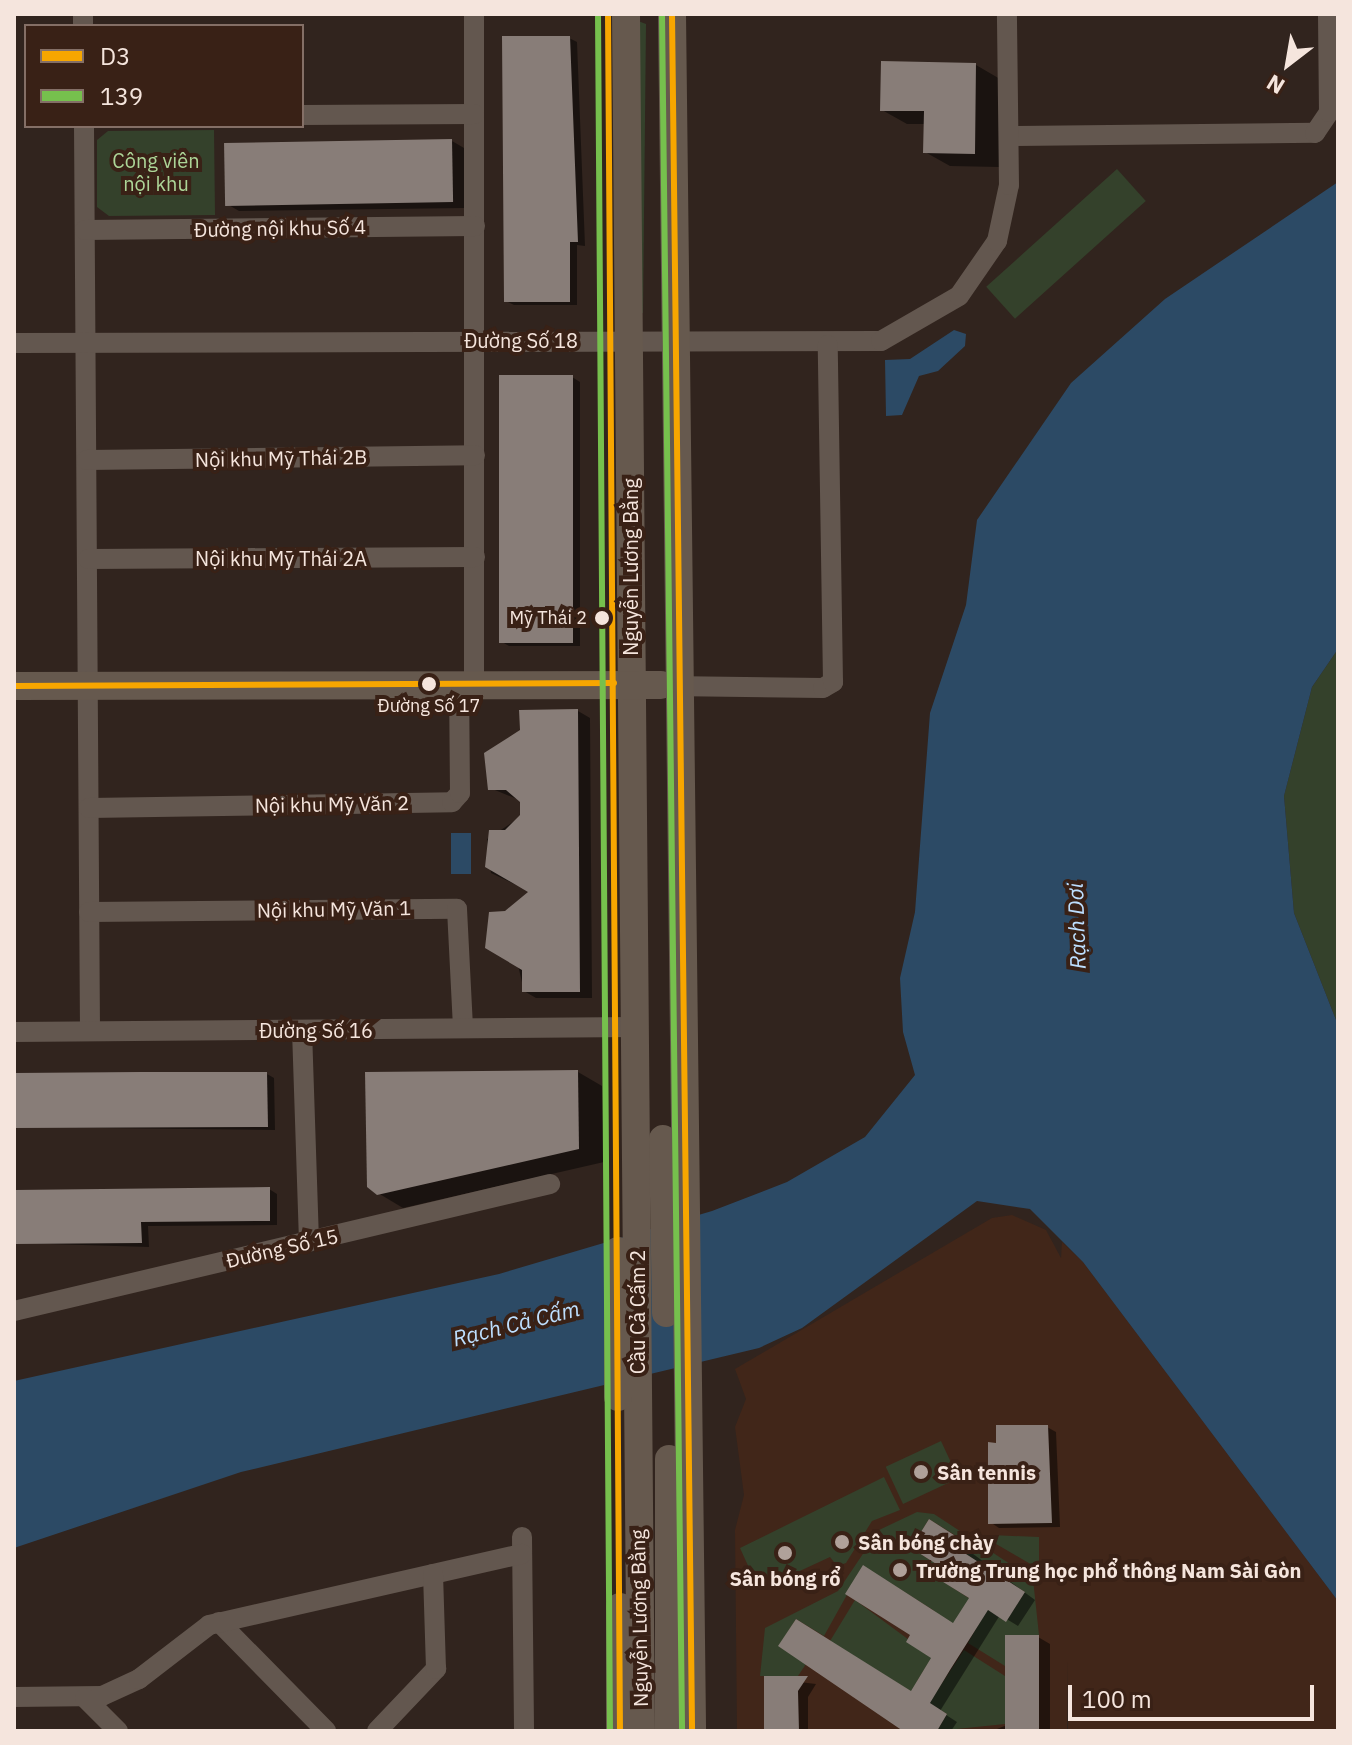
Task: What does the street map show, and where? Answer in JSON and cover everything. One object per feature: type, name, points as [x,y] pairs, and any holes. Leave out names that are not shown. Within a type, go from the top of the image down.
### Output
[{"type":"main road","name":"Nguyễn Lương Bằng","points":[[608,14],[620,340]]},
{"type":"main road","name":"Nguyễn Lương Bằng","points":[[626,14],[620,340],[627,1027],[650,1119]]},
{"type":"main road","name":"Nguyễn Lương Bằng","points":[[650,1119],[669,686],[666,343],[655,14]]},
{"type":"main road","name":"Nguyễn Lương Bằng","points":[[666,343],[672,14]]},
{"type":"main road","points":[[14,686],[622,683],[669,686]]},
{"type":"main road","name":"Cầu Cả Cấm 2","points":[[650,1119],[680,1493]]},
{"type":"main road","name":"Cầu Cả Cấm 2","points":[[628,1499],[650,1119]]},
{"type":"main road","name":"Nguyễn Lương Bằng","points":[[669,1731],[680,1493]]},
{"type":"main road","points":[[680,1493],[692,1731]]},
{"type":"main road","name":"Nguyễn Lương Bằng","points":[[620,1731],[628,1499]]},
{"type":"main road","name":"Nguyễn Lương Bằng","points":[[628,1499],[641,1731]]},
{"type":"street","name":"Nội khu Mỹ Văn 2","points":[[89,808],[452,802],[460,793],[475,557],[474,14]]},
{"type":"street","name":"Đường Số 18","points":[[14,343],[620,340],[828,345],[897,335],[968,287],[1005,217],[1010,136],[1007,14]]},
{"type":"street","points":[[1010,136],[1315,133],[1329,112],[1328,14]]},
{"type":"street","points":[[304,115],[474,114]]},
{"type":"street","points":[[84,128],[90,1031]]},
{"type":"street","name":"Đường nội khu Số 4","points":[[85,230],[475,226]]},
{"type":"street","points":[[669,686],[823,688],[833,682],[828,345]]},
{"type":"street","name":"Nội khu Mỹ Thái 2B","points":[[87,460],[475,455]]},
{"type":"street","name":"Nội khu Mỹ Thái 2A","points":[[88,559],[475,557]]},
{"type":"street","name":"Nội khu Mỹ Văn 1","points":[[89,912],[457,909],[463,1028]]},
{"type":"street","name":"Đường Số 16","points":[[14,1032],[627,1027]]},
{"type":"street","points":[[302,1030],[309,1242]]},
{"type":"street","name":"Đường Số 15","points":[[14,1311],[550,1184]]},
{"type":"street","points":[[14,1697],[85,1698],[131,1684],[190,1634],[219,1622],[433,1574],[522,1545],[524,1731]]},
{"type":"street","points":[[377,1731],[436,1669],[433,1574]]},
{"type":"street","points":[[219,1622],[326,1731]]},
{"type":"street","points":[[85,1698],[118,1731]]},
{"type":"shaded area","points":[[1012,1215],[1046,1230],[1061,1258],[1062,1242],[1083,1262],[1338,1601],[1338,1731],[1068,1731],[1067,1660],[1067,1731],[737,1731],[735,1530],[744,1495],[735,1427],[746,1399],[735,1369],[992,1218]]},
{"type":"green space","points":[[638,21],[646,24],[643,313],[641,313]]},
{"type":"green space","name":"Công viên nội khu","points":[[214,130],[215,215],[109,216],[97,207],[97,140],[108,131]]},
{"type":"green space","points":[[1117,169],[1146,201],[1015,319],[986,287]]},
{"type":"green space","points":[[1338,649],[1338,1025],[1294,913],[1284,796],[1312,687]]},
{"type":"green space","name":"Sân tennis","points":[[941,1441],[958,1478],[903,1504],[886,1467]]},
{"type":"green space","points":[[884,1477],[900,1510],[872,1521],[846,1563],[837,1566],[830,1557],[759,1590],[740,1548]]},
{"type":"green space","points":[[917,1512],[934,1514],[1033,1579],[1039,1635],[1005,1666],[968,1643],[987,1609],[1006,1621],[1025,1592],[966,1554],[971,1545],[929,1519],[911,1548],[941,1567],[936,1577],[981,1606],[961,1637],[933,1610],[863,1566],[824,1636],[796,1619],[779,1646],[806,1664],[798,1676],[760,1676],[765,1628],[838,1591],[879,1530]]},
{"type":"green space","points":[[991,1535],[1039,1537],[1039,1569],[991,1541]]},
{"type":"green space","points":[[855,1600],[943,1665],[924,1670],[917,1681],[923,1699],[830,1641]]},
{"type":"green space","points":[[964,1650],[1005,1676],[1005,1724],[937,1731],[947,1714],[929,1703]]},
{"type":"water","points":[[1338,182],[1338,649],[1312,687],[1284,796],[1294,913],[1338,1025],[1338,1601],[1083,1262],[1030,1209],[977,1201],[802,1328],[759,1348],[241,1472],[14,1548],[14,1381],[499,1274],[712,1211],[787,1182],[865,1137],[915,1075],[903,1032],[900,978],[915,912],[930,713],[966,605],[977,520],[1071,383],[1165,299]]},
{"type":"water","points":[[954,330],[966,334],[965,346],[938,371],[919,376],[902,415],[886,416],[885,360],[910,359]]},
{"type":"water","points":[[451,833],[471,833],[471,874],[451,874]]},
{"type":"building","points":[[502,36],[570,36],[578,242],[570,242],[570,302],[504,302]]},
{"type":"building","points":[[881,61],[976,63],[975,154],[923,153],[924,111],[880,111]]},
{"type":"building","points":[[452,139],[453,202],[225,206],[224,143]]},
{"type":"building","points":[[499,375],[573,375],[573,643],[499,643]]},
{"type":"building","points":[[578,709],[580,992],[522,992],[522,970],[485,948],[489,912],[505,911],[528,892],[485,867],[489,830],[505,830],[520,815],[520,802],[506,790],[488,790],[484,753],[520,730],[519,710]]},
{"type":"building","points":[[578,1070],[579,1149],[377,1195],[367,1187],[365,1072]]},
{"type":"building","points":[[267,1072],[268,1127],[14,1128],[14,1073]]},
{"type":"building","points":[[270,1187],[270,1221],[141,1222],[142,1243],[14,1244],[14,1190]]},
{"type":"building","points":[[996,1425],[1048,1425],[1052,1523],[988,1524],[988,1442],[996,1443]]},
{"type":"building","points":[[929,1519],[971,1546],[966,1554],[1025,1592],[1006,1622],[988,1610],[950,1670],[930,1703],[947,1714],[937,1731],[903,1731],[778,1646],[796,1619],[911,1691],[931,1658],[906,1642],[910,1635],[845,1594],[863,1565],[953,1623],[969,1598],[935,1577],[941,1567],[911,1548]]},
{"type":"building","points":[[1005,1635],[1039,1635],[1039,1731],[1005,1731]]},
{"type":"building","points":[[764,1676],[808,1676],[798,1691],[799,1731],[764,1731]]},
{"type":"transit line","name":"139","points":[[598,14],[610,1731]]},
{"type":"transit line","name":"D3","points":[[608,14],[620,1731]]},
{"type":"transit line","name":"139","points":[[662,14],[682,1731]]},
{"type":"transit line","name":"D3","points":[[672,14],[692,1731]]},
{"type":"transit line","name":"D3","points":[[14,686],[614,683]]},
{"type":"place","name":"Mỹ Thái 2","points":[[602,618]]},
{"type":"place","name":"Đường Số 17","points":[[429,684]]},
{"type":"place","name":"Sân tennis","points":[[921,1472]]},
{"type":"place","name":"Sân bóng chày","points":[[842,1542]]},
{"type":"place","name":"Sân bóng rổ","points":[[785,1553]]},
{"type":"place","name":"Trường Trung học phổ thông Nam Sài Gòn","points":[[900,1570]]},
{"type":"water label","name":"Rạch Dơi","points":[[1076,926]]},
{"type":"water label","name":"Rạch Cả Cấm","points":[[516,1323]]}]
